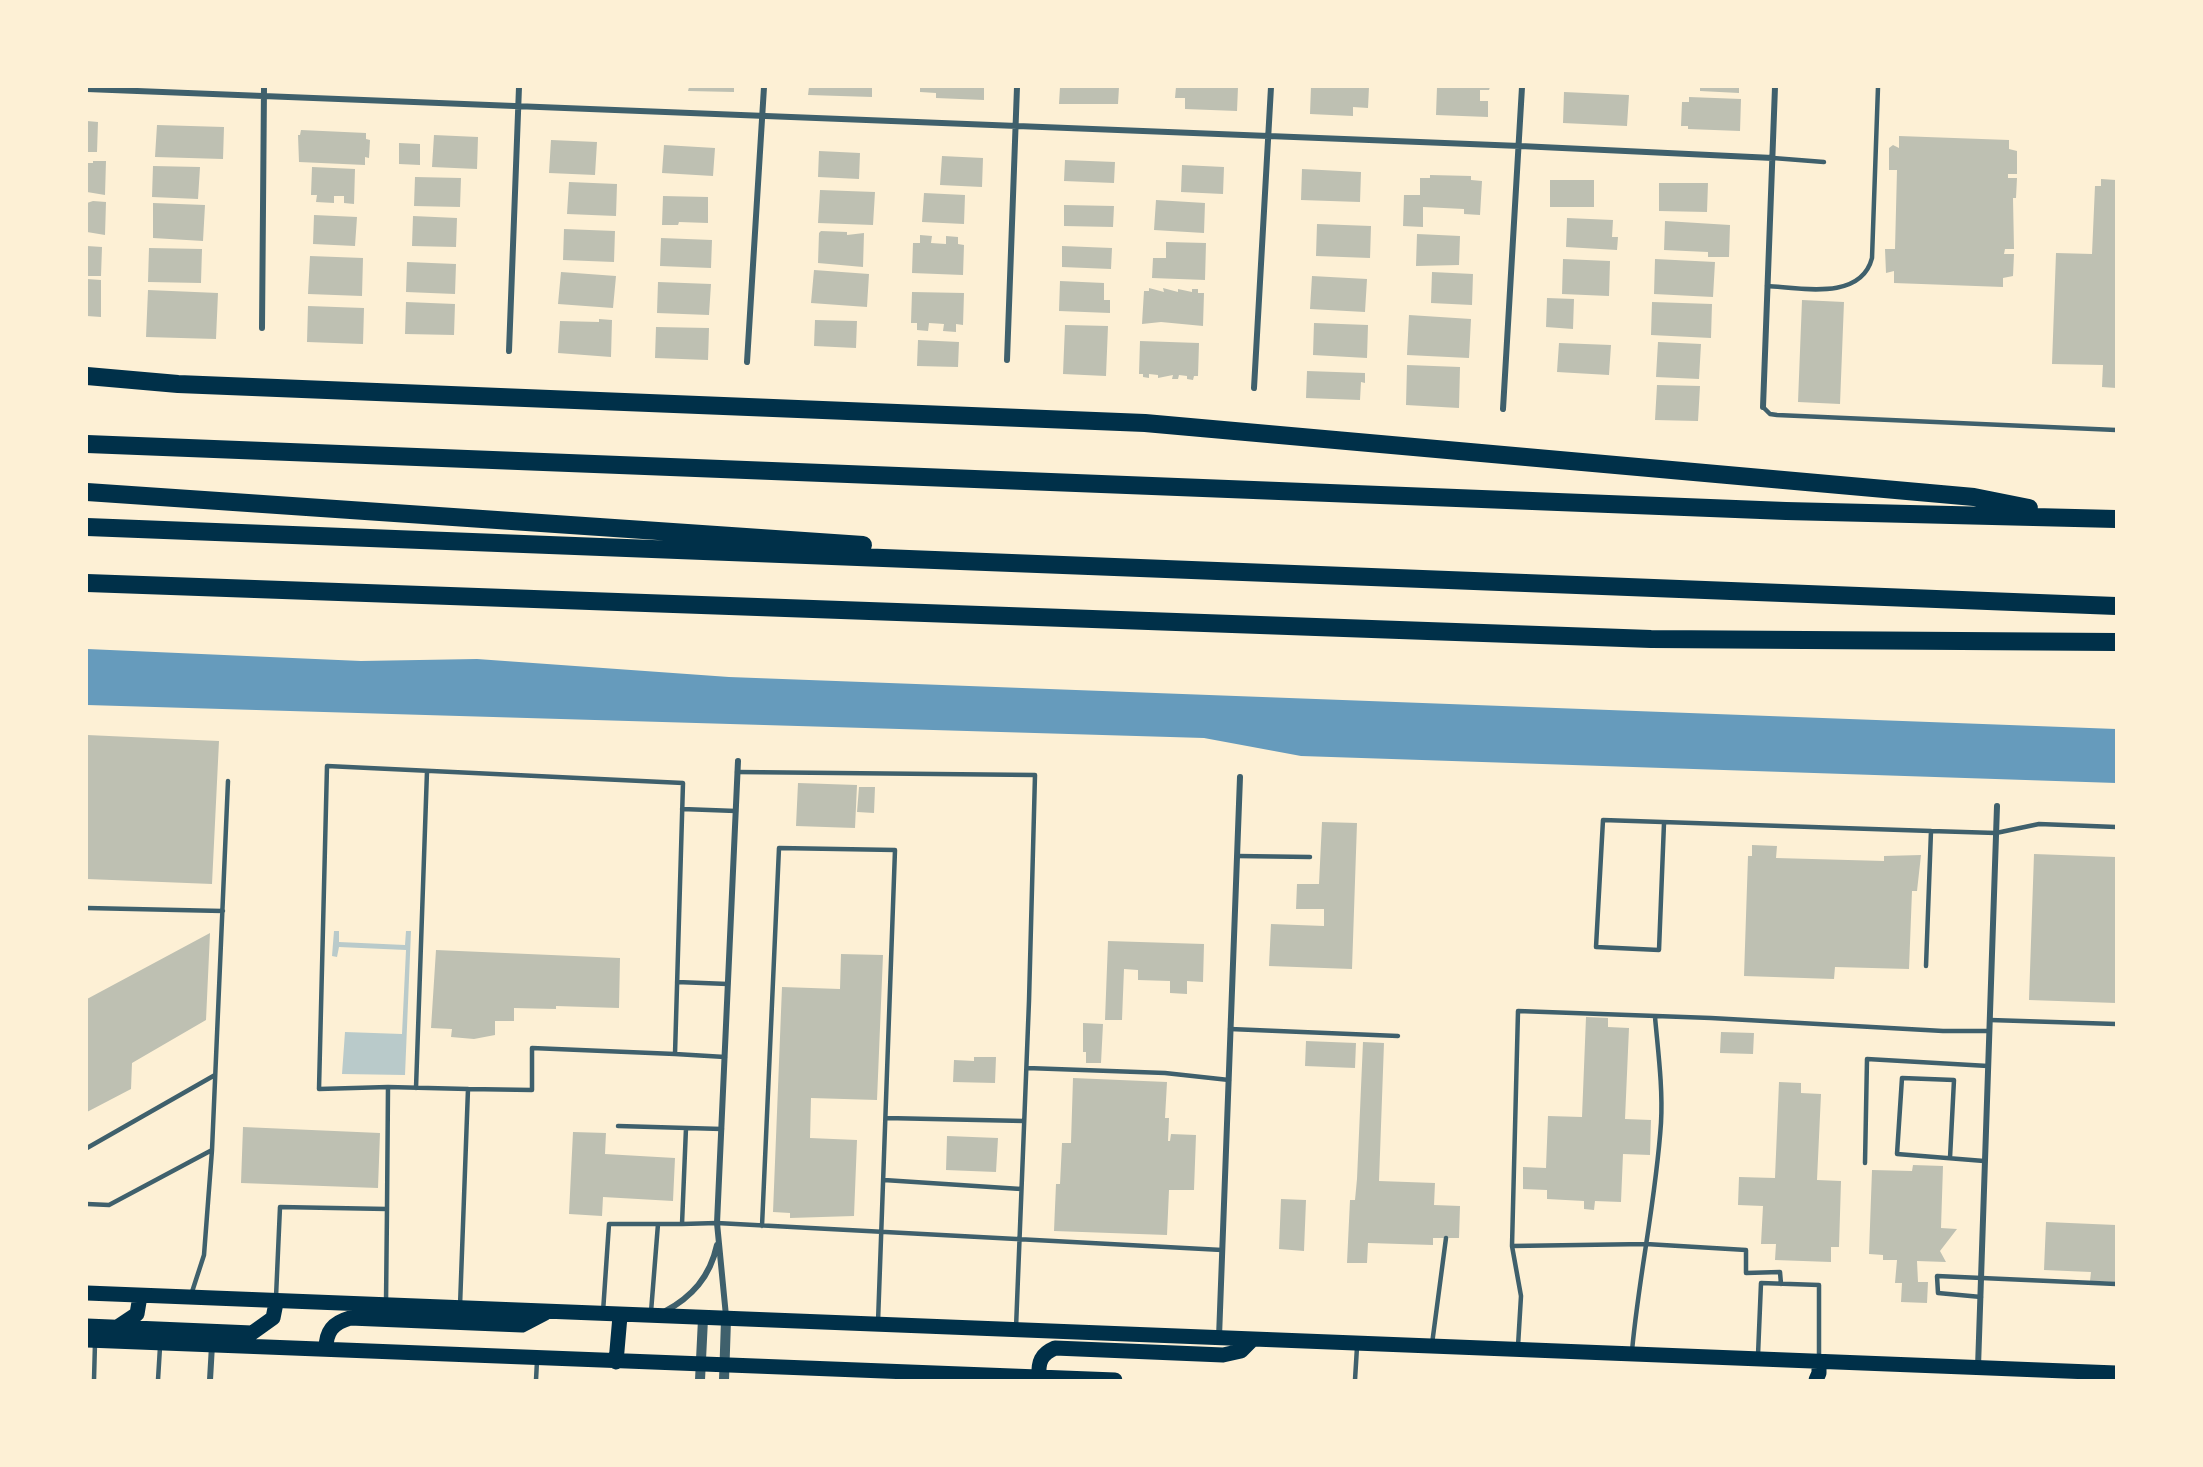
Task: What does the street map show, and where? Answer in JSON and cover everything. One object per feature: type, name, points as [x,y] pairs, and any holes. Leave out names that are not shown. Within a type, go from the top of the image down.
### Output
[{"type":"highway","points":[[87,376],[178,384],[1145,423],[1974,497],[2080,518]]},
{"type":"highway","points":[[87,443],[1786,512],[2116,519]]},
{"type":"highway","points":[[87,492],[1221,569]]},
{"type":"highway","points":[[87,527],[1221,569],[2116,606]]},
{"type":"highway","points":[[87,583],[1651,639],[2116,642]]},
{"type":"main road","points":[[87,1293],[276,1303],[2116,1373]]},
{"type":"main road","points":[[116,1328],[137,1314],[140,1296]]},
{"type":"main road","points":[[90,1335],[116,1328],[252,1333],[273,1318],[276,1303]]},
{"type":"main road","points":[[326,1349],[326,1337],[330,1329],[337,1322],[350,1318],[522,1325],[546,1312]]},
{"type":"main road","points":[[616,1362],[620,1316]]},
{"type":"main road","points":[[90,1335],[161,1342],[616,1362],[700,1372],[1115,1380]]},
{"type":"main road","points":[[1039,1378],[1040,1359],[1045,1352],[1055,1348],[1224,1355],[1241,1351],[1252,1340]]},
{"type":"main road","points":[[1816,1380],[1819,1361]]},
{"type":"street","points":[[262,328],[264,87]]},
{"type":"street","points":[[509,351],[519,87]]},
{"type":"street","points":[[747,362],[764,87]]},
{"type":"street","points":[[1007,360],[1017,87]]},
{"type":"street","points":[[1254,388],[1271,87]]},
{"type":"street","points":[[1503,409],[1522,87]]},
{"type":"street","points":[[1763,406],[1775,87]]},
{"type":"street","points":[[87,89],[1773,158]]},
{"type":"street","points":[[724,1373],[726,1320],[717,1223],[738,761]]},
{"type":"street","points":[[1218,1339],[1240,777]]},
{"type":"street","points":[[1978,1368],[1997,806]]},
{"type":"street","points":[[653,1317],[693,1293],[713,1261],[718,1242]]},
{"type":"street","points":[[700,1372],[703,1319]]},
{"type":"street","points":[[210,1380],[212,1344]]},
{"type":"lane","points":[[1767,286],[1832,289],[1859,279],[1869,271],[1872,258],[1878,87]]},
{"type":"lane","points":[[1773,158],[1824,162]]},
{"type":"lane","points":[[1763,406],[1770,414],[1784,415],[2116,430]]},
{"type":"lane","points":[[675,1054],[683,783],[327,766],[318,1089],[388,1087],[532,1090],[532,1048],[725,1057]]},
{"type":"lane","points":[[416,1088],[427,771]]},
{"type":"lane","points":[[737,772],[1035,775],[1027,1068],[1016,1330]]},
{"type":"lane","points":[[189,1298],[204,1255],[212,1150],[228,781]]},
{"type":"lane","points":[[682,809],[736,811]]},
{"type":"lane","points":[[1664,823],[1659,950],[1596,947],[1603,820],[1996,833],[2039,824],[2116,827]]},
{"type":"lane","points":[[1926,966],[1931,831]]},
{"type":"lane","points":[[762,1226],[779,848],[895,850],[878,1325]]},
{"type":"lane","points":[[1237,856],[1310,857]]},
{"type":"lane","points":[[87,908],[223,911]]},
{"type":"lane","points":[[677,982],[728,984]]},
{"type":"lane","points":[[1517,1350],[1521,1296],[1512,1246],[1518,1011],[1943,1031],[1989,1031]]},
{"type":"lane","points":[[1632,1354],[1637,1289],[1653,1206],[1661,1120],[1655,1017]]},
{"type":"lane","points":[[1989,1020],[2116,1024]]},
{"type":"lane","points":[[1230,1029],[1398,1035]]},
{"type":"lane","points":[[1865,1163],[1867,1059],[1988,1066]]},
{"type":"lane","points":[[1027,1068],[1165,1073],[1228,1080]]},
{"type":"lane","points":[[87,1148],[215,1075]]},
{"type":"lane","points":[[1950,1158],[1954,1080],[1902,1078],[1897,1154],[1984,1161]]},
{"type":"lane","points":[[386,1306],[388,1087]]},
{"type":"lane","points":[[460,1309],[468,1089]]},
{"type":"lane","points":[[886,1118],[1024,1121]]},
{"type":"lane","points":[[618,1126],[722,1129]]},
{"type":"lane","points":[[682,1224],[686,1128]]},
{"type":"lane","points":[[87,1204],[109,1205],[212,1150]]},
{"type":"lane","points":[[884,1180],[1021,1189]]},
{"type":"lane","points":[[276,1303],[280,1207],[387,1209]]},
{"type":"lane","points":[[603,1315],[609,1224],[717,1223],[882,1234],[1222,1250]]},
{"type":"lane","points":[[653,1317],[658,1224]]},
{"type":"lane","points":[[1432,1346],[1446,1238]]},
{"type":"lane","points":[[1512,1246],[1646,1244],[1746,1250],[1746,1273],[1780,1272],[1781,1284]]},
{"type":"lane","points":[[1981,1297],[1938,1293],[1937,1276],[2116,1284]]},
{"type":"lane","points":[[1758,1359],[1761,1283],[1820,1285],[1819,1361]]},
{"type":"lane","points":[[90,1335],[94,1380]]},
{"type":"lane","points":[[158,1380],[161,1342]]},
{"type":"lane","points":[[1355,1380],[1357,1344]]},
{"type":"lane","points":[[536,1380],[537,1358]]},
{"type":"shaded area","points":[[334,931],[339,931],[339,942],[405,945],[406,931],[411,931],[405,1075],[342,1074],[345,1032],[402,1034],[406,950],[339,947],[337,957],[332,956]]},
{"type":"water","points":[[87,649],[361,661],[477,659],[729,677],[2116,729],[2116,783],[1301,756],[1204,738],[87,705]]},
{"type":"building","points":[[689,87],[734,87],[734,92],[688,91]]},
{"type":"building","points":[[809,87],[872,87],[872,97],[808,95]]},
{"type":"building","points":[[920,87],[984,87],[984,100],[936,98],[936,93],[920,92]]},
{"type":"building","points":[[1060,87],[1119,87],[1118,104],[1059,104]]},
{"type":"building","points":[[1176,87],[1238,87],[1237,111],[1185,109],[1185,98],[1175,98]]},
{"type":"building","points":[[1311,87],[1369,87],[1368,108],[1353,107],[1353,116],[1310,114]]},
{"type":"building","points":[[1437,87],[1490,87],[1489,90],[1480,90],[1480,101],[1488,101],[1488,117],[1436,115]]},
{"type":"building","points":[[1700,87],[1739,87],[1739,93],[1700,91]]},
{"type":"building","points":[[1564,92],[1629,95],[1627,126],[1563,123]]},
{"type":"building","points":[[1689,97],[1741,99],[1740,131],[1688,129],[1688,126],[1681,126],[1682,102],[1689,102]]},
{"type":"building","points":[[87,121],[98,122],[97,152],[87,152]]},
{"type":"building","points":[[157,125],[224,127],[223,159],[155,157]]},
{"type":"building","points":[[301,130],[366,133],[366,139],[370,140],[369,158],[365,157],[365,165],[299,162],[298,135]]},
{"type":"building","points":[[434,135],[478,137],[477,169],[432,167]]},
{"type":"building","points":[[1899,136],[2009,140],[2009,149],[2017,151],[2017,174],[2008,174],[2008,178],[2017,178],[2016,198],[2013,198],[2014,249],[2005,249],[2004,254],[2014,254],[2013,276],[2003,278],[2003,287],[1894,283],[1894,271],[1886,273],[1885,249],[1895,249],[1897,170],[1889,170],[1889,148],[1893,145],[1899,148]]},
{"type":"building","points":[[551,140],[597,142],[595,175],[549,173]]},
{"type":"building","points":[[399,143],[420,144],[420,165],[399,164]]},
{"type":"building","points":[[664,145],[715,148],[713,176],[662,173]]},
{"type":"building","points":[[819,151],[860,153],[859,179],[818,177]]},
{"type":"building","points":[[942,156],[983,158],[982,187],[940,185]]},
{"type":"building","points":[[1065,160],[1115,162],[1114,183],[1064,181]]},
{"type":"building","points":[[93,161],[106,161],[105,195],[87,192],[87,163],[93,163]]},
{"type":"building","points":[[1182,165],[1224,167],[1223,194],[1181,192]]},
{"type":"building","points":[[153,166],[200,167],[198,199],[152,197]]},
{"type":"building","points":[[312,167],[355,169],[354,204],[344,203],[344,196],[334,196],[334,203],[316,202],[317,195],[311,195]]},
{"type":"building","points":[[1302,169],[1361,172],[1360,202],[1301,200]]},
{"type":"building","points":[[1430,175],[1471,176],[1471,180],[1482,181],[1480,215],[1464,214],[1464,209],[1423,207],[1423,227],[1403,226],[1404,195],[1420,195],[1420,178],[1430,178]]},
{"type":"building","points":[[415,177],[461,178],[460,207],[414,206]]},
{"type":"building","points":[[2101,179],[2116,180],[2116,388],[2102,387],[2103,365],[2052,364],[2056,253],[2092,254],[2095,186],[2101,186]]},
{"type":"building","points":[[1550,180],[1594,180],[1594,207],[1550,207]]},
{"type":"building","points":[[569,182],[617,184],[616,216],[567,214]]},
{"type":"building","points":[[1659,183],[1708,183],[1707,212],[1659,211]]},
{"type":"building","points":[[820,190],[875,192],[873,225],[818,223]]},
{"type":"building","points":[[924,193],[965,195],[964,224],[922,222]]},
{"type":"building","points":[[663,196],[708,197],[708,223],[679,222],[678,225],[662,225]]},
{"type":"building","points":[[1156,200],[1205,203],[1204,233],[1154,230]]},
{"type":"building","points":[[106,202],[105,235],[87,232],[87,203]]},
{"type":"building","points":[[153,203],[205,205],[203,241],[153,238]]},
{"type":"building","points":[[1064,205],[1114,206],[1113,227],[1064,226]]},
{"type":"building","points":[[314,215],[357,217],[355,246],[313,244]]},
{"type":"building","points":[[413,216],[457,218],[456,247],[412,246]]},
{"type":"building","points":[[1567,218],[1613,220],[1612,237],[1618,237],[1617,250],[1566,247]]},
{"type":"building","points":[[1665,221],[1730,225],[1729,257],[1708,257],[1708,252],[1664,250]]},
{"type":"building","points":[[1317,224],[1371,226],[1370,258],[1316,256]]},
{"type":"building","points":[[564,229],[615,231],[614,262],[563,260]]},
{"type":"building","points":[[821,231],[847,232],[847,235],[864,233],[863,267],[818,263],[819,233]]},
{"type":"building","points":[[1417,234],[1460,236],[1459,265],[1416,266]]},
{"type":"building","points":[[920,235],[932,236],[931,243],[946,244],[946,236],[958,237],[958,244],[964,245],[963,275],[912,273],[913,243],[920,243]]},
{"type":"building","points":[[661,238],[712,240],[711,268],[660,266]]},
{"type":"building","points":[[1166,242],[1206,243],[1205,280],[1152,278],[1153,258],[1166,258]]},
{"type":"building","points":[[87,246],[102,247],[101,276],[87,276]]},
{"type":"building","points":[[1062,246],[1112,248],[1111,269],[1062,267]]},
{"type":"building","points":[[149,248],[202,249],[201,283],[148,282]]},
{"type":"building","points":[[310,256],[363,258],[362,296],[308,294]]},
{"type":"building","points":[[1563,259],[1610,261],[1609,296],[1562,294]]},
{"type":"building","points":[[1655,259],[1715,262],[1713,297],[1654,294]]},
{"type":"building","points":[[407,262],[456,264],[455,294],[406,292]]},
{"type":"building","points":[[814,270],[869,274],[867,307],[811,303]]},
{"type":"building","points":[[561,272],[616,276],[613,308],[558,304]]},
{"type":"building","points":[[1432,272],[1473,274],[1472,305],[1431,303]]},
{"type":"building","points":[[1312,276],[1367,279],[1365,312],[1310,309]]},
{"type":"building","points":[[87,279],[101,280],[101,317],[87,316]]},
{"type":"building","points":[[1060,281],[1104,283],[1104,300],[1110,300],[1110,313],[1059,311]]},
{"type":"building","points":[[658,282],[711,284],[709,315],[657,313]]},
{"type":"building","points":[[1149,288],[1164,292],[1163,288],[1178,292],[1178,289],[1192,292],[1192,289],[1198,289],[1198,293],[1204,293],[1203,326],[1161,322],[1142,324],[1144,291],[1149,291]]},
{"type":"building","points":[[148,290],[218,293],[216,339],[146,337]]},
{"type":"building","points":[[912,292],[964,293],[963,325],[956,324],[956,332],[943,331],[944,324],[929,323],[928,331],[917,330],[917,323],[911,323]]},
{"type":"building","points":[[1547,298],[1574,299],[1573,329],[1546,327]]},
{"type":"building","points":[[1802,300],[1844,302],[1840,404],[1798,402]]},
{"type":"building","points":[[406,302],[455,304],[454,335],[405,334]]},
{"type":"building","points":[[1652,302],[1712,304],[1711,338],[1651,335]]},
{"type":"building","points":[[308,306],[364,308],[363,344],[307,342]]},
{"type":"building","points":[[1409,315],[1471,319],[1469,358],[1407,355]]},
{"type":"building","points":[[599,319],[612,320],[611,357],[558,353],[560,321],[599,322]]},
{"type":"building","points":[[815,320],[857,321],[856,348],[814,346]]},
{"type":"building","points":[[1314,323],[1368,325],[1367,358],[1313,355]]},
{"type":"building","points":[[1065,325],[1108,326],[1106,376],[1063,374]]},
{"type":"building","points":[[656,327],[709,328],[708,360],[655,358]]},
{"type":"building","points":[[918,340],[959,342],[958,367],[917,366]]},
{"type":"building","points":[[1140,341],[1199,343],[1198,376],[1194,376],[1193,380],[1179,375],[1178,379],[1172,379],[1173,375],[1158,378],[1158,375],[1149,374],[1149,378],[1143,377],[1143,374],[1139,374]]},
{"type":"building","points":[[1658,342],[1701,344],[1699,379],[1656,377]]},
{"type":"building","points":[[1559,343],[1611,345],[1609,375],[1557,372]]},
{"type":"building","points":[[1407,365],[1460,367],[1459,408],[1406,405]]},
{"type":"building","points":[[1307,371],[1365,373],[1365,383],[1361,382],[1360,400],[1306,398]]},
{"type":"building","points":[[1657,385],[1700,386],[1698,421],[1655,420]]},
{"type":"building","points":[[87,735],[219,741],[212,884],[87,879]]},
{"type":"building","points":[[798,783],[857,785],[855,828],[796,826]]},
{"type":"building","points":[[859,787],[875,787],[874,813],[857,812]]},
{"type":"building","points":[[1322,822],[1357,823],[1352,969],[1269,966],[1271,924],[1324,926],[1324,909],[1296,909],[1297,884],[1319,884]]},
{"type":"building","points":[[1752,845],[1777,846],[1776,858],[1884,861],[1884,856],[1921,855],[1917,891],[1912,891],[1909,969],[1835,967],[1834,979],[1744,976],[1748,856],[1752,856]]},
{"type":"building","points":[[2034,854],[2116,857],[2116,1003],[2029,1000]]},
{"type":"building","points":[[210,933],[206,1020],[132,1063],[131,1089],[87,1112],[87,999]]},
{"type":"building","points":[[1108,941],[1204,944],[1203,982],[1187,981],[1187,994],[1170,993],[1170,981],[1138,980],[1138,970],[1124,969],[1122,1020],[1105,1020]]},
{"type":"building","points":[[436,950],[620,958],[619,1008],[556,1006],[556,1009],[514,1008],[514,1021],[495,1021],[495,1035],[474,1039],[451,1037],[452,1029],[431,1028]]},
{"type":"building","points":[[841,954],[883,955],[877,1100],[811,1098],[810,1138],[857,1140],[854,1216],[790,1218],[790,1213],[773,1212],[782,987],[840,989]]},
{"type":"building","points":[[1586,1017],[1608,1018],[1608,1027],[1629,1028],[1625,1119],[1651,1120],[1650,1155],[1623,1154],[1621,1202],[1595,1201],[1594,1210],[1584,1209],[1584,1201],[1547,1199],[1547,1190],[1523,1189],[1523,1167],[1546,1168],[1548,1116],[1582,1117]]},
{"type":"building","points":[[1083,1023],[1103,1024],[1101,1063],[1086,1063],[1086,1052],[1083,1052]]},
{"type":"building","points":[[1721,1032],[1754,1033],[1753,1054],[1720,1053]]},
{"type":"building","points":[[1306,1041],[1356,1043],[1355,1068],[1305,1066]]},
{"type":"building","points":[[1363,1042],[1384,1043],[1379,1181],[1435,1183],[1434,1205],[1460,1206],[1459,1238],[1433,1238],[1433,1245],[1368,1243],[1367,1263],[1347,1263],[1350,1200],[1355,1200],[1357,1179]]},
{"type":"building","points":[[974,1057],[996,1057],[995,1083],[953,1082],[954,1060],[974,1061]]},
{"type":"building","points":[[1073,1078],[1167,1082],[1165,1118],[1169,1118],[1168,1141],[1170,1141],[1171,1134],[1196,1135],[1194,1190],[1169,1190],[1167,1235],[1054,1231],[1056,1184],[1060,1184],[1062,1143],[1071,1143]]},
{"type":"building","points":[[1779,1082],[1801,1083],[1801,1093],[1821,1094],[1817,1180],[1841,1181],[1839,1247],[1831,1247],[1831,1262],[1775,1260],[1776,1244],[1761,1244],[1763,1206],[1738,1205],[1739,1177],[1775,1178]]},
{"type":"building","points":[[243,1127],[380,1133],[378,1188],[241,1183]]},
{"type":"building","points":[[573,1132],[606,1133],[605,1154],[675,1158],[673,1201],[603,1197],[602,1216],[569,1214]]},
{"type":"building","points":[[947,1136],[998,1138],[996,1172],[946,1170]]},
{"type":"building","points":[[1913,1165],[1943,1166],[1941,1228],[1957,1229],[1940,1251],[1946,1262],[1917,1261],[1918,1282],[1928,1282],[1927,1303],[1901,1302],[1902,1283],[1895,1283],[1897,1260],[1883,1260],[1883,1255],[1869,1254],[1872,1170],[1912,1171]]},
{"type":"building","points":[[1281,1199],[1306,1200],[1304,1251],[1279,1249]]},
{"type":"building","points":[[2046,1222],[2116,1225],[2115,1282],[2090,1281],[2091,1272],[2044,1270]]}]
